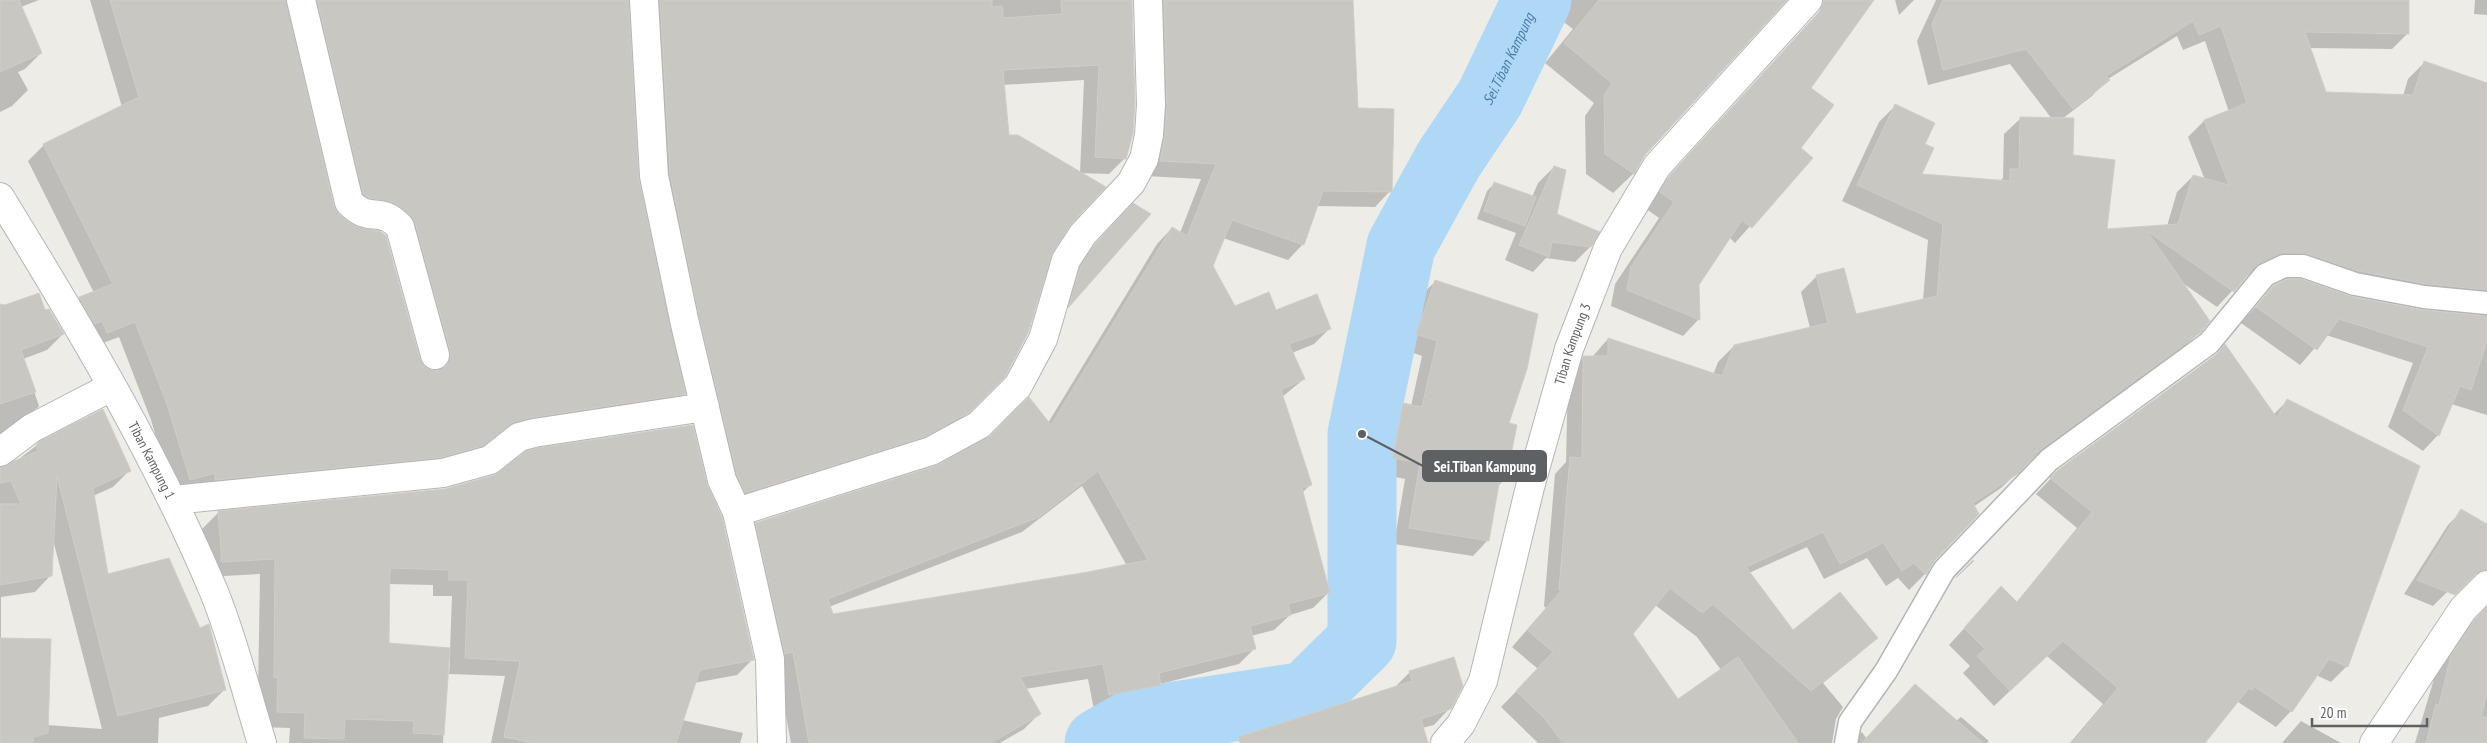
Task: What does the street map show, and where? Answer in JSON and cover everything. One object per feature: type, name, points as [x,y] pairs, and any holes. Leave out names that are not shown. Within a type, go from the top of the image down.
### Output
[{"type":"street","points":[[302,0],[349,202],[359,212],[366,215],[382,214],[392,218],[400,227],[435,355]]},
{"type":"street","points":[[644,0],[654,176],[722,480],[737,512],[770,659],[772,743]]},
{"type":"street","points":[[737,512],[931,451],[979,425],[1018,386],[1043,339],[1066,260],[1083,234],[1131,183],[1144,159],[1149,135],[1151,105],[1148,0]]},
{"type":"street","name":"Tiban Kampung 3","points":[[1444,743],[1461,724],[1483,681],[1530,487],[1569,349],[1608,248],[1657,166],[1808,0]]},
{"type":"street","name":"Tiban Kampung 1","points":[[0,197],[111,387],[173,500],[215,594],[262,743]]},
{"type":"street","points":[[0,452],[32,428],[111,387]]},
{"type":"street","points":[[173,500],[443,473],[490,460],[519,437],[534,433],[705,407]]},
{"type":"street","points":[[2374,743],[2463,608],[2487,585]]},
{"type":"lane","points":[[1846,743],[1850,722],[1886,671],[1944,570],[2049,460],[2209,343],[2265,275],[2284,266],[2303,266],[2355,284],[2424,297],[2487,303]]},
{"type":"building","points":[[0,0],[19,0],[42,53],[0,72]]},
{"type":"building","points":[[110,0],[286,0],[334,206],[339,214],[349,222],[359,227],[380,231],[386,236],[420,359],[424,366],[432,370],[440,370],[446,366],[450,358],[450,351],[415,223],[400,207],[390,202],[369,198],[363,194],[317,0],[629,0],[639,179],[686,394],[530,418],[510,425],[483,446],[440,458],[215,480],[215,473],[190,480],[167,404],[135,322],[107,333],[102,321],[94,324],[79,297],[113,284],[43,144],[139,97]]},
{"type":"building","points":[[660,0],[992,0],[992,7],[1002,6],[1003,18],[1062,14],[1061,0],[1132,0],[1135,105],[1133,133],[1126,159],[1095,157],[1099,65],[1003,70],[1009,135],[1018,135],[1106,187],[1072,223],[1053,252],[1028,333],[1005,377],[970,412],[925,437],[745,493],[737,475],[700,321],[670,174]]},
{"type":"building","points":[[1164,0],[1353,0],[1358,108],[1394,109],[1392,192],[1323,191],[1304,245],[1232,220],[1213,266],[1235,306],[1269,292],[1276,310],[1317,294],[1331,329],[1289,344],[1305,379],[1281,390],[1312,485],[1302,488],[1330,593],[1288,604],[1291,615],[1250,626],[1256,649],[1159,673],[1161,685],[1109,695],[1103,664],[1020,677],[1041,714],[991,743],[809,743],[793,652],[785,654],[755,523],[938,465],[990,436],[1029,397],[1051,425],[1172,227],[1187,236],[1216,164],[1160,161],[1165,136],[1167,106]],"holes":[[[1098,471],[1148,560],[1088,572],[833,614],[828,599],[1039,517]]]},
{"type":"building","points":[[1599,0],[1787,0],[1645,155],[1634,174],[1605,154],[1604,95],[1612,83],[1564,43]]},
{"type":"building","points":[[1823,0],[1874,0],[1811,88],[1834,105],[1801,148],[1813,158],[1752,228],[1742,220],[1699,285],[1700,320],[1627,290],[1631,267],[1674,202],[1660,192],[1670,175],[1820,11]]},
{"type":"building","points":[[1943,0],[2409,0],[2409,34],[2305,32],[2326,92],[2413,95],[2424,61],[2487,83],[2487,290],[2426,284],[2358,271],[2307,254],[2284,253],[2255,266],[2234,292],[2147,231],[2210,321],[2200,333],[2041,449],[2019,473],[1973,503],[1979,514],[1934,561],[1926,575],[1914,563],[1902,571],[1883,543],[1840,564],[1823,532],[1746,567],[1793,630],[1840,592],[1878,638],[1811,691],[1713,604],[1702,613],[1670,588],[1633,634],[1678,699],[1738,657],[1798,743],[1563,743],[1544,718],[1516,691],[1553,652],[1527,630],[1561,591],[1559,590],[1570,457],[1582,458],[1583,356],[1608,356],[1608,338],[1722,376],[1734,345],[1828,323],[1816,275],[1844,268],[1856,314],[1937,296],[1943,224],[1857,185],[1895,104],[1935,123],[1925,144],[1934,148],[1922,174],[2010,181],[2010,169],[2019,169],[2020,117],[2074,118],[2073,155],[2115,160],[2107,229],[2178,224],[2193,175],[2229,185],[2204,120],[2247,103],[2221,26],[2199,35],[2193,21],[2106,76],[2110,80],[2073,109],[2026,49],[1943,70],[1932,24]]},
{"type":"building","points":[[1554,166],[1566,170],[1557,214],[1600,232],[1591,247],[1552,242],[1549,257],[1519,245]]},
{"type":"building","points":[[1494,182],[1536,197],[1525,226],[1484,211]]},
{"type":"building","points":[[1133,203],[1151,214],[1068,308],[1080,267],[1095,244]]},
{"type":"building","points":[[2287,279],[2301,279],[2353,297],[2422,310],[2487,316],[2487,341],[2471,390],[2460,386],[2439,436],[2403,410],[2428,347],[2339,319],[2317,350],[2256,307],[2273,286]]},
{"type":"building","points":[[1435,280],[1538,314],[1527,369],[1509,423],[1517,425],[1506,479],[1500,478],[1489,541],[1409,528],[1420,463],[1393,458],[1403,403],[1422,407],[1437,341],[1416,334]]},
{"type":"building","points":[[39,293],[45,310],[49,309],[64,334],[21,350],[36,392],[0,404],[0,304],[5,305]]},
{"type":"building","points":[[2225,344],[2277,418],[2287,399],[2420,466],[2348,667],[2329,659],[2292,712],[2255,687],[2252,690],[2249,688],[2205,743],[2072,743],[2118,688],[2063,641],[2010,691],[1977,656],[1985,649],[1964,628],[2001,586],[2017,602],[2092,512],[2050,478],[2058,470],[2217,354]]},
{"type":"building","points":[[103,409],[131,471],[93,488],[108,574],[169,558],[200,628],[209,624],[226,690],[118,716],[57,476],[52,576],[0,585],[0,504],[21,504],[11,481],[0,483],[0,467],[38,451],[36,445],[40,441]]},
{"type":"building","points":[[693,425],[707,484],[722,517],[754,660],[700,670],[676,743],[533,743],[504,737],[520,661],[465,658],[468,580],[449,580],[449,570],[390,568],[389,643],[450,648],[444,735],[413,733],[414,721],[345,719],[344,739],[304,738],[305,713],[277,712],[278,677],[274,678],[275,559],[222,562],[218,511],[445,489],[495,475],[526,451],[537,448]]},
{"type":"building","points":[[2461,509],[2487,524],[2487,570],[2476,574],[2455,595],[2417,580]]},
{"type":"building","points":[[2487,607],[2487,691],[2481,716],[2487,718],[2487,743],[2426,743],[2436,704],[2439,705],[2451,655],[2475,619]]},
{"type":"building","points":[[0,638],[51,639],[48,733],[33,737],[33,743],[0,743]]},
{"type":"building","points":[[1454,657],[1463,686],[1451,709],[1421,719],[1428,743],[1240,743],[1239,737],[1412,681],[1409,671]]},
{"type":"building","points":[[1915,684],[1983,743],[1862,743]]},
{"type":"waterway","name":"Sei.Tiban Kampung","points":[[1099,743],[1136,722],[1306,696],[1362,641],[1362,434],[1401,246],[1449,159],[1490,98],[1537,0]]},
{"type":"place","name":"Sei.Tiban Kampung","points":[[1362,434]]}]
